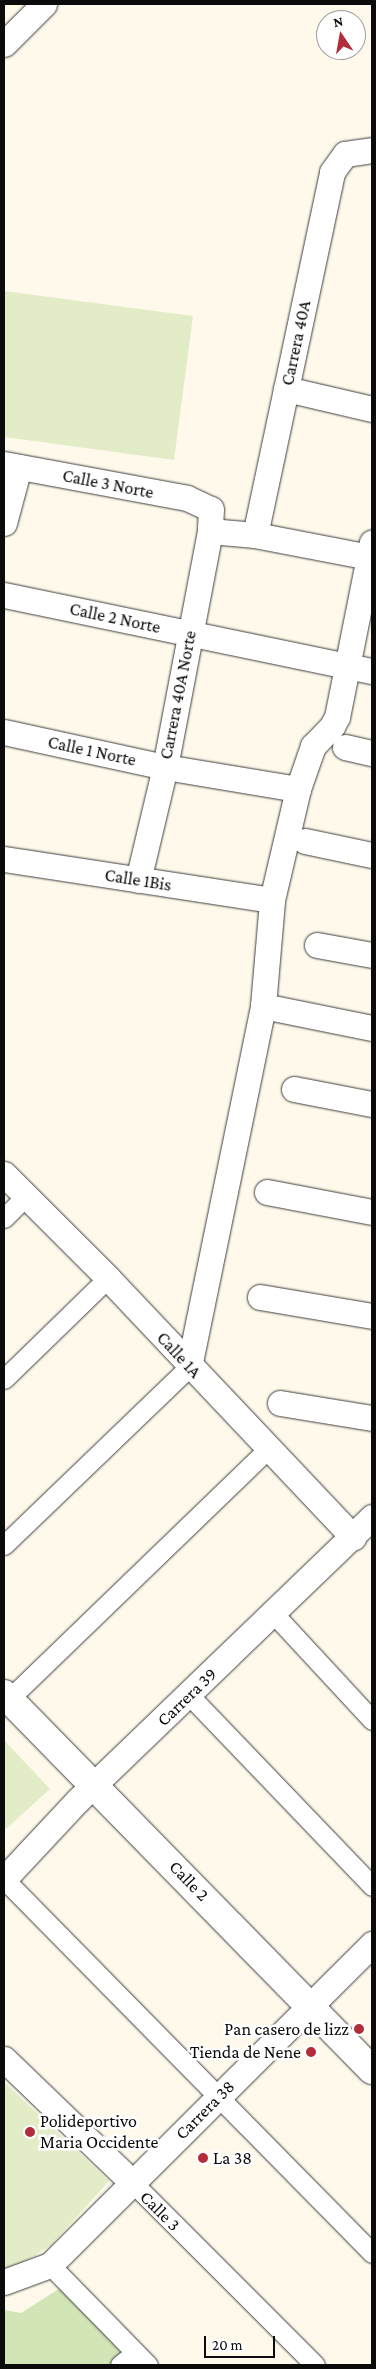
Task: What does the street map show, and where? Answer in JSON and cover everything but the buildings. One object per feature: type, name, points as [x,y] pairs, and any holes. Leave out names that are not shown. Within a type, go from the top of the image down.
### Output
[{"type":"street","points":[[4,44],[44,4]]},
{"type":"street","name":"Carrera 40A","points":[[255,535],[332,172],[344,154],[372,150]]},
{"type":"street","points":[[286,389],[372,409]]},
{"type":"street","points":[[4,523],[11,466]]},
{"type":"street","name":"Calle 3 Norte","points":[[11,466],[187,498],[210,520],[255,535],[371,550]]},
{"type":"street","name":"Carrera 40A Norte","points":[[138,880],[165,767],[210,520]]},
{"type":"street","points":[[4,1545],[190,1367],[263,1006],[272,900],[298,789],[314,746],[332,726],[337,717],[371,550]]},
{"type":"street","name":"Calle 2 Norte","points":[[4,595],[372,671]]},
{"type":"street","name":"Calle 1 Norte","points":[[4,732],[165,767],[298,789]]},
{"type":"street","points":[[345,747],[372,753]]},
{"type":"street","points":[[305,841],[372,855]]},
{"type":"street","name":"Calle 1Bis","points":[[4,859],[272,900]]},
{"type":"street","points":[[317,945],[372,955]]},
{"type":"street","points":[[263,1006],[372,1028]]},
{"type":"street","points":[[294,1089],[372,1104]]},
{"type":"street","name":"Calle 1A","points":[[4,1174],[108,1278],[190,1367],[354,1536]]},
{"type":"street","points":[[267,1192],[372,1212]]},
{"type":"street","points":[[4,1218],[26,1196]]},
{"type":"street","points":[[4,1379],[108,1278]]},
{"type":"street","points":[[260,1297],[372,1316]]},
{"type":"street","points":[[280,1403],[372,1418]]},
{"type":"street","points":[[6,1697],[270,1448]]},
{"type":"street","name":"Carrera 39","points":[[4,1879],[94,1784],[189,1695],[372,1517]]},
{"type":"street","points":[[273,1613],[372,1720]]},
{"type":"street","points":[[189,1695],[372,1886]]},
{"type":"street","name":"Calle 2","points":[[6,1697],[311,2005],[372,2070]]},
{"type":"street","points":[[4,1879],[372,2253]]},
{"type":"street","name":"Carrera 38","points":[[5,2282],[50,2265],[372,1944]]},
{"type":"street","name":"Calle 3","points":[[4,2059],[315,2365]]},
{"type":"street","points":[[50,2265],[142,2359],[120,2365]]},
{"type":"green space","points":[[4,291],[193,316],[174,460],[4,437]]},
{"type":"green space","points":[[4,1740],[50,1789],[6,1829],[4,1826]]},
{"type":"green space","name":"Polideportivo Maria Occidente","points":[[4,2082],[109,2181],[51,2245],[5,2274]]},
{"type":"green space","points":[[62,2287],[123,2355],[109,2365],[4,2365],[4,2310],[21,2313]]},
{"type":"place","name":"Pan casero de lizz","points":[[359,2029]]},
{"type":"place","name":"Tienda de Nene","points":[[311,2052]]},
{"type":"place","name":"Polideportivo Maria Occidente","points":[[30,2132]]},
{"type":"place","name":"La 38","points":[[203,2158]]}]
